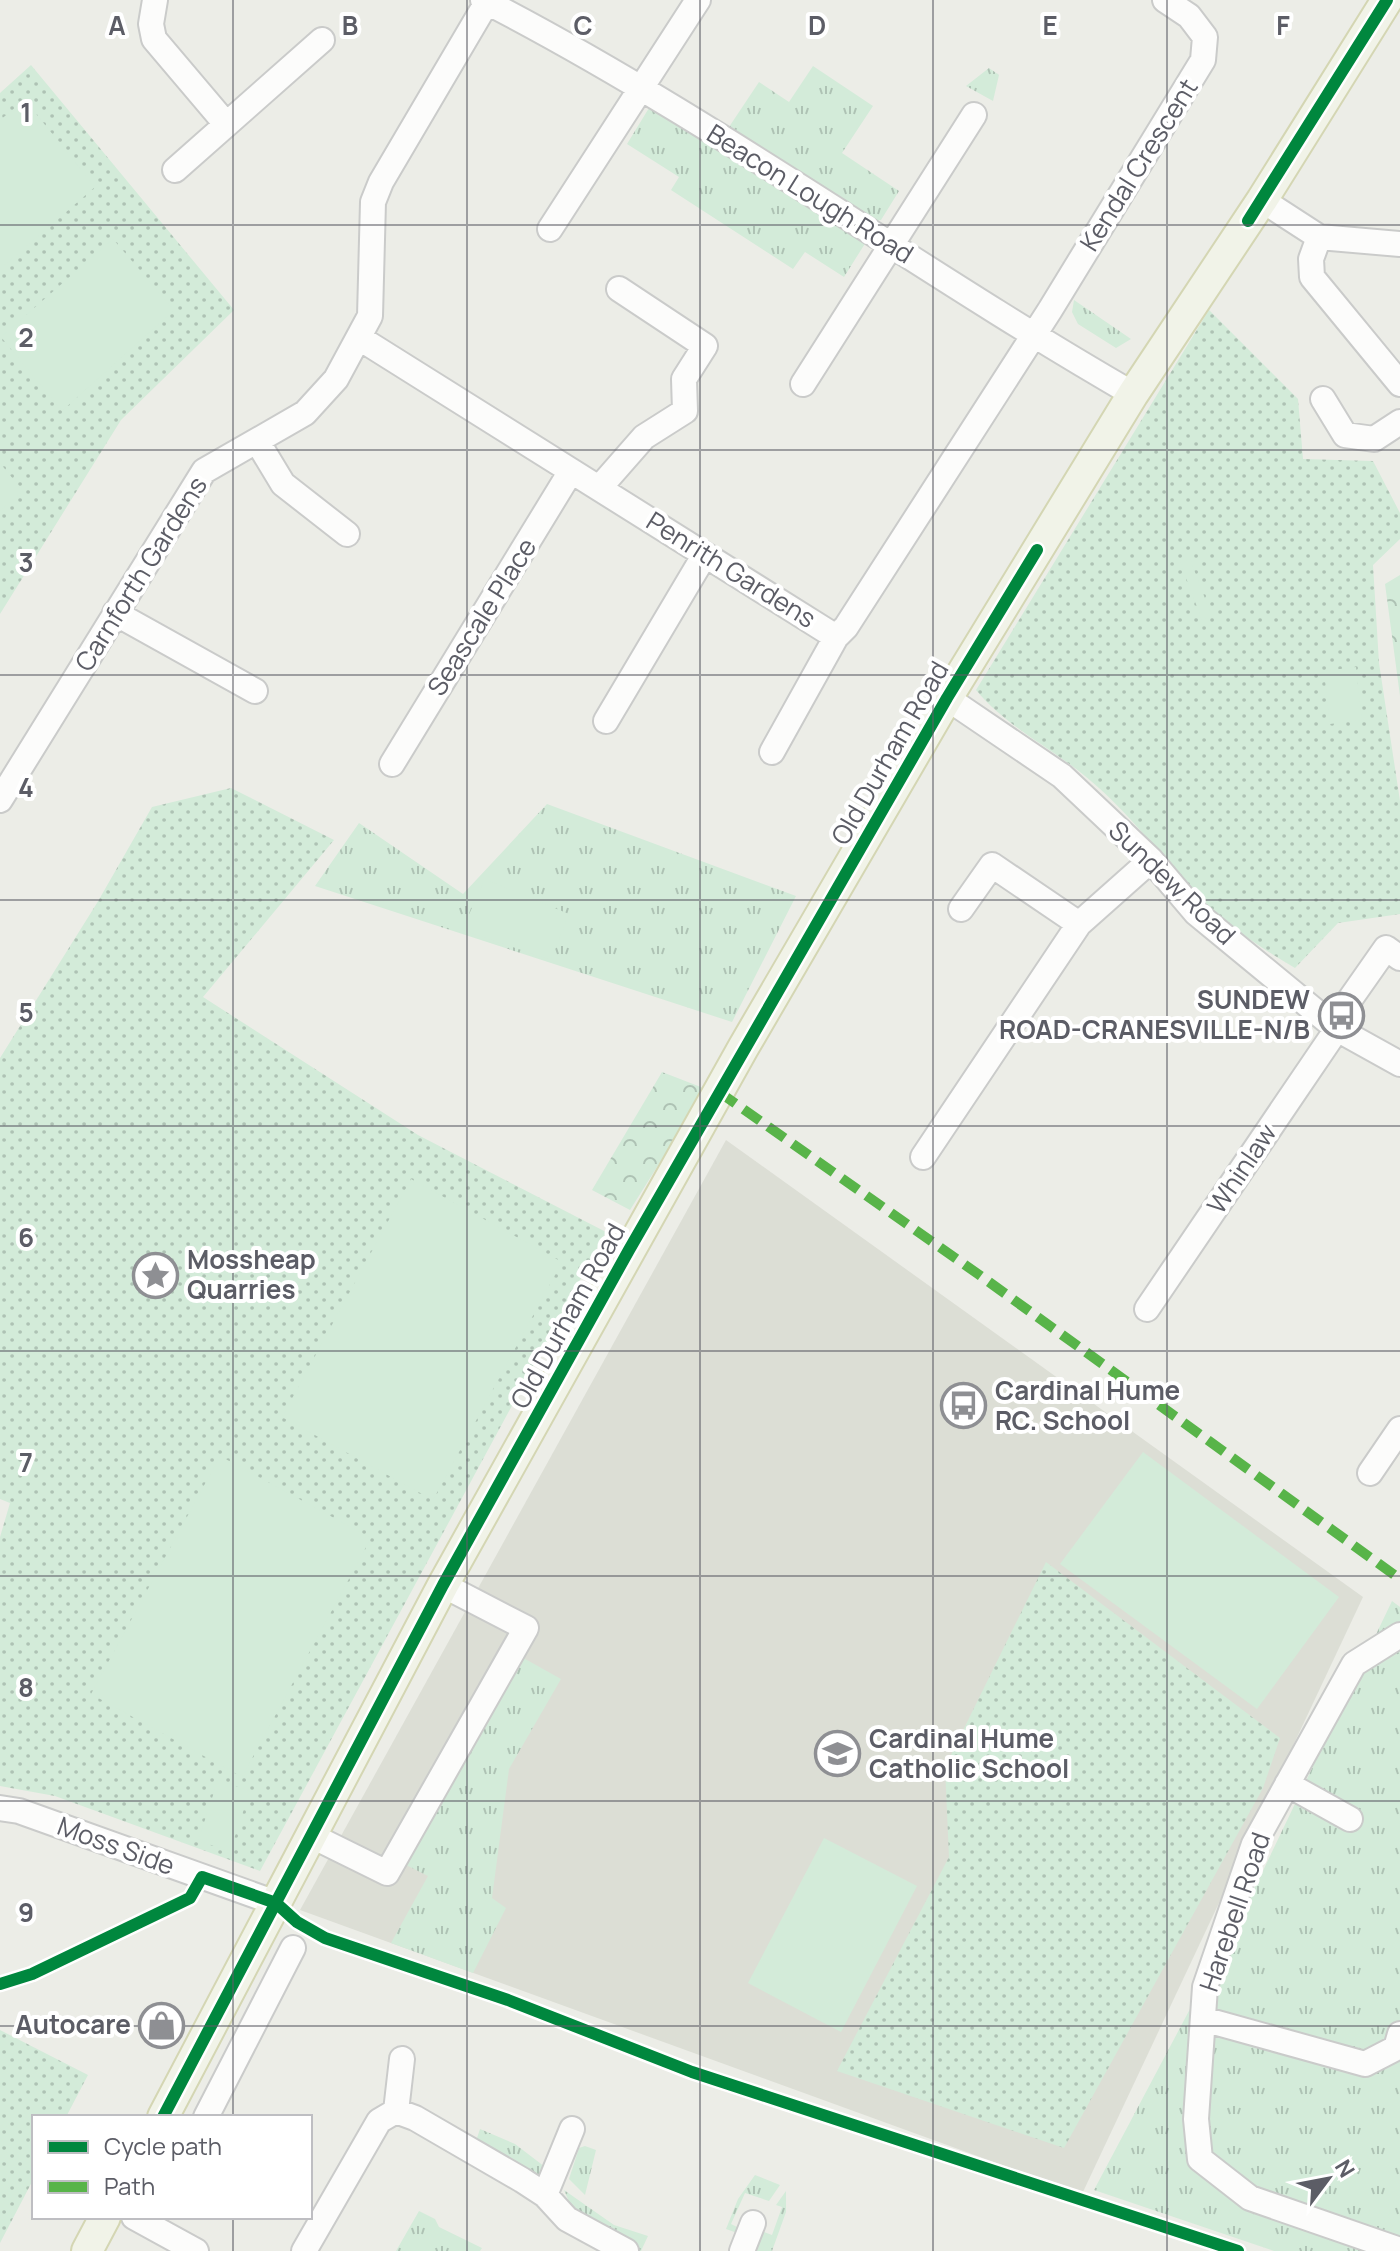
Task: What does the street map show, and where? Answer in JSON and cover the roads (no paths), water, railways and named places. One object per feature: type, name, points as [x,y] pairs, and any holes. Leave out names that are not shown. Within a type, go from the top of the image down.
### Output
[{"type":"main road","name":"Old Durham Road","points":[[164,2115],[443,1585],[629,1250],[947,698],[1133,394],[1262,200],[1387,0]]},
{"type":"main road","points":[[87,2251],[104,2219]]},
{"type":"street","points":[[155,0],[151,24],[154,39],[226,124]]},
{"type":"street","points":[[550,229],[698,0]]},
{"type":"street","name":"Kendal Crescent","points":[[1033,336],[1203,60],[1205,37],[1189,16],[1165,0]]},
{"type":"street","name":"Beacon Lough Road","points":[[485,1],[716,134],[1033,336],[1133,394]]},
{"type":"street","name":"Carnforth Gardens","points":[[0,800],[204,471],[319,401],[361,339],[370,316],[373,202],[381,182],[485,1]]},
{"type":"street","points":[[175,170],[322,40]]},
{"type":"street","points":[[803,384],[974,115]]},
{"type":"street","points":[[1262,200],[1319,237],[1400,244]]},
{"type":"street","points":[[1319,237],[1311,259],[1312,277],[1400,384]]},
{"type":"street","points":[[601,486],[644,437],[685,411],[684,379],[705,346],[619,289]]},
{"type":"street","name":"Penrith Gardens","points":[[361,339],[571,471],[601,486],[704,556],[836,637],[846,627],[1033,336]]},
{"type":"street","points":[[1323,399],[1345,435],[1374,439],[1400,422]]},
{"type":"street","points":[[257,441],[283,484],[347,534]]},
{"type":"street","name":"Seascale Place","points":[[392,764],[571,471]]},
{"type":"street","points":[[606,721],[704,556]]},
{"type":"street","points":[[115,613],[255,691]]},
{"type":"street","points":[[772,752],[836,637]]},
{"type":"street","name":"Sundew Road","points":[[947,698],[1062,776],[1151,860],[1196,913],[1335,1027],[1400,1064]]},
{"type":"street","points":[[923,1157],[1079,924],[1151,860]]},
{"type":"street","points":[[961,909],[992,865],[1079,924]]},
{"type":"street","name":"Whinlaw","points":[[1147,1309],[1386,948],[1400,958]]},
{"type":"street","points":[[1370,1473],[1400,1429]]},
{"type":"street","points":[[310,1835],[387,1873],[526,1628],[443,1585]]},
{"type":"street","name":"Harebell Road","points":[[1400,1635],[1354,1664],[1254,1844],[1205,1987],[1196,2119],[1200,2159],[1250,2198],[1400,2250]]},
{"type":"street","points":[[1287,1784],[1350,1819]]},
{"type":"street","name":"Moss Side","points":[[0,1808],[19,1811],[276,1903]]},
{"type":"street","points":[[207,2115],[293,1948]]},
{"type":"street","points":[[1203,2019],[1365,2064],[1396,2048],[1400,2034]]},
{"type":"street","points":[[396,2111],[402,2059]]},
{"type":"street","points":[[396,2111],[415,2118],[545,2195],[567,2219],[626,2251]]},
{"type":"street","points":[[304,2251],[379,2121],[396,2111]]},
{"type":"street","points":[[545,2195],[572,2129]]},
{"type":"street","points":[[138,2219],[196,2251]]},
{"type":"street","points":[[742,2251],[753,2223]]},
{"type":"place","name":"SUNDEW ROAD-CRANESVILLE-N/B","points":[[1341,1015]]},
{"type":"place","name":"Mossheap Quarries","points":[[156,1275]]},
{"type":"place","name":"Cardinal Hume RC. School","points":[[964,1406]]},
{"type":"place","name":"Cardinal Hume Catholic School","points":[[838,1754]]},
{"type":"place","name":"Autocare","points":[[162,2025]]}]
